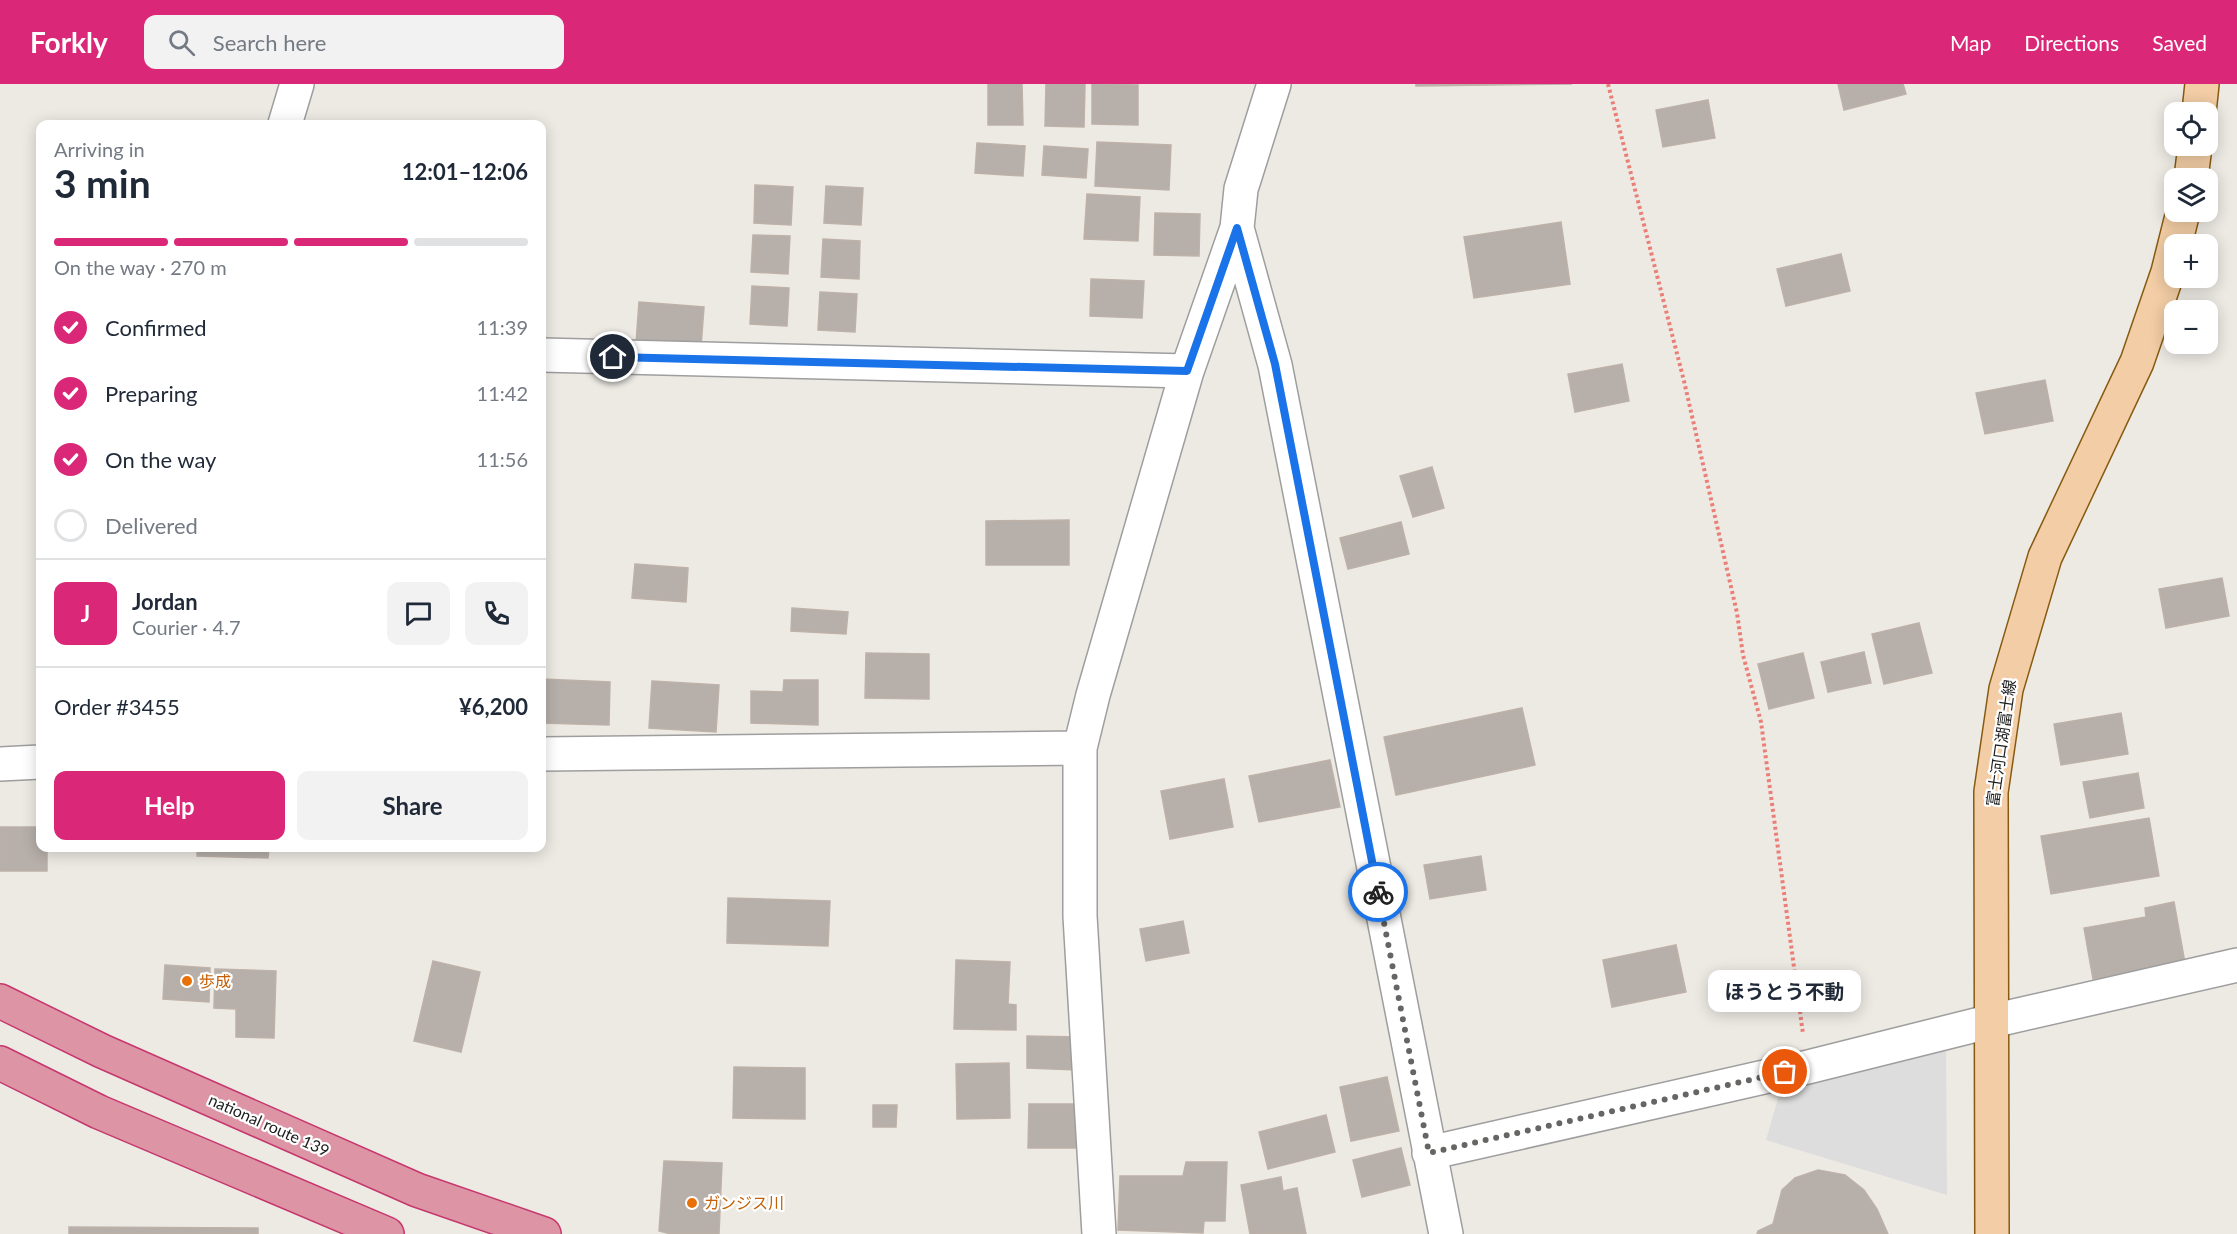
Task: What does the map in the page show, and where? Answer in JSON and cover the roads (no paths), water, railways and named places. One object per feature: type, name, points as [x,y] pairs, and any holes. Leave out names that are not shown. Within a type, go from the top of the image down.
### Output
[{"type":"highway","name":"national route 139","points":[[0,1001],[102,1051],[417,1190],[544,1234]]},
{"type":"highway","points":[[0,1063],[99,1112],[387,1234]]},
{"type":"main road","points":[[2200,102],[2202,84]]},
{"type":"main road","name":"富士河口湖富士線","points":[[1992,1234],[1991,792],[2006,689],[2045,557],[2137,362],[2168,272],[2180,222]]},
{"type":"street","points":[[286,120],[297,84]]},
{"type":"street","points":[[1099,1234],[1080,916],[1080,748],[1093,695],[1187,371],[1237,228],[1241,189],[1274,84]]},
{"type":"street","points":[[1237,228],[1275,364],[1446,1234]]},
{"type":"street","points":[[546,355],[1187,371]]},
{"type":"street","points":[[546,754],[1080,748]]},
{"type":"street","points":[[0,764],[36,762]]},
{"type":"street","points":[[1429,1153],[1808,1067],[1992,1021],[2237,965]]},
{"type":"place","name":"歩成","points":[[187,981]]},
{"type":"place","name":"ほうとう不動","points":[[1785,1072]]},
{"type":"place","name":"ガンジス川","points":[[692,1203]]}]
